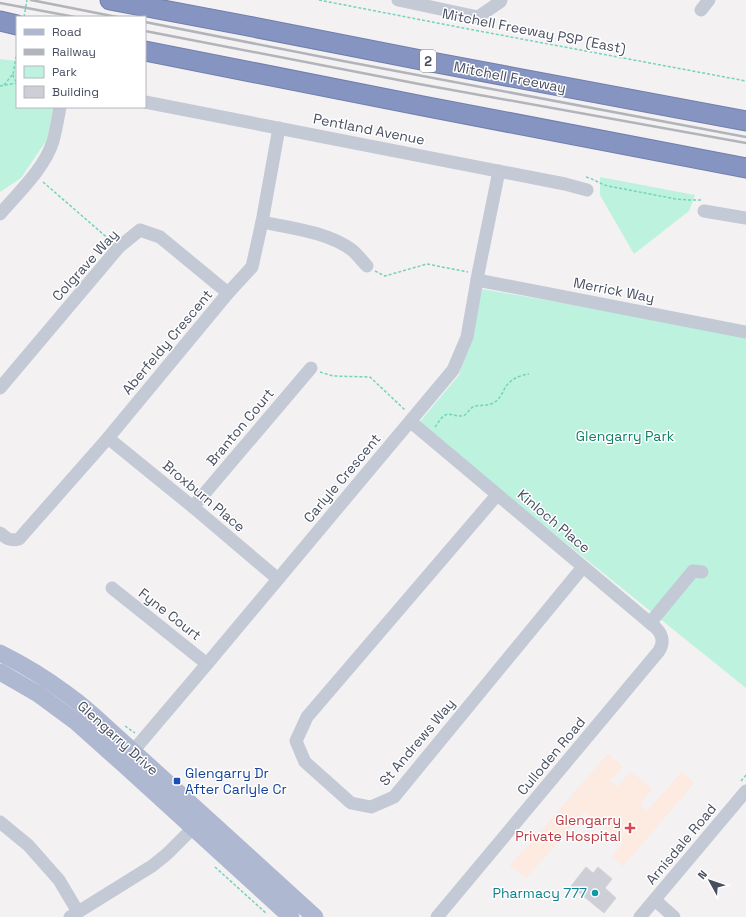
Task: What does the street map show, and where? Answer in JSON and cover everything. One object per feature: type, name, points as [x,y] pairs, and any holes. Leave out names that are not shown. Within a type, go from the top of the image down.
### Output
[{"type":"highway","name":"Mitchell Freeway","points":[[110,0],[429,62],[746,121]]},
{"type":"highway","points":[[0,22],[16,25]]},
{"type":"highway","points":[[146,51],[746,168]]},
{"type":"main road","name":"Glengarry Drive","points":[[0,653],[43,677],[65,692],[93,715],[128,757],[193,828],[279,914]]},
{"type":"main road","name":"Glengarry Drive","points":[[0,672],[38,694],[128,757],[315,917]]},
{"type":"street","points":[[398,0],[478,17],[501,0]]},
{"type":"street","name":"Pentland Avenue","points":[[146,102],[565,184],[587,190]]},
{"type":"street","points":[[0,214],[43,162],[53,140],[60,108]]},
{"type":"street","name":"Aberfeldy Crescent","points":[[0,533],[6,539],[13,541],[19,539],[108,438],[252,267],[262,222],[279,128]]},
{"type":"street","name":"Carlyle Crescent","points":[[128,757],[453,370],[467,337],[477,277],[499,171]]},
{"type":"street","points":[[704,211],[746,218]]},
{"type":"street","points":[[262,222],[319,234],[334,240],[359,256],[366,266]]},
{"type":"street","name":"Colgrave Way","points":[[0,388],[119,247],[140,230],[160,237],[228,294]]},
{"type":"street","name":"Merrick Way","points":[[477,277],[746,332]]},
{"type":"street","name":"Branton Court","points":[[193,507],[311,368]]},
{"type":"street","name":"Kinloch Place","points":[[412,420],[427,436],[659,631],[662,634],[663,643],[659,651]]},
{"type":"street","name":"Broxburn Place","points":[[108,438],[193,507],[278,580]]},
{"type":"street","name":"St Andrews Way","points":[[497,495],[307,717],[296,741],[304,762],[351,802],[371,807],[394,797],[583,567]]},
{"type":"street","points":[[650,623],[693,571],[702,572]]},
{"type":"street","name":"Fyne Court","points":[[112,588],[207,664]]},
{"type":"street","name":"Culloden Road","points":[[437,917],[659,651]]},
{"type":"street","name":"Arnisdale Road","points":[[640,917],[746,791]]},
{"type":"street","points":[[0,822],[28,845],[59,880],[74,914],[152,866],[167,854],[193,828]]},
{"type":"street","points":[[655,900],[674,917]]},
{"type":"path","points":[[24,16],[27,0]]},
{"type":"path","name":"Mitchell Freeway PSP (East)","points":[[319,0],[470,30],[746,81]]},
{"type":"path","points":[[4,85],[13,74],[16,58]]},
{"type":"path","points":[[13,74],[16,82]]},
{"type":"path","points":[[0,86],[16,83]]},
{"type":"path","points":[[34,174],[119,247]]},
{"type":"path","points":[[366,266],[385,276],[427,264],[477,277]]},
{"type":"path","points":[[311,368],[333,376],[370,377],[412,420]]},
{"type":"path","points":[[427,436],[444,416],[448,414],[461,416],[465,415],[475,406],[494,402],[500,398],[510,381],[530,374]]},
{"type":"path","points":[[212,864],[279,914]]},
{"type":"shaded area","name":"Glengarry Private Hospital","points":[[608,754],[623,767],[610,781],[617,787],[631,772],[652,789],[640,805],[647,811],[682,772],[694,783],[623,866],[612,857],[623,843],[584,812],[526,878],[510,866]]},
{"type":"green space","points":[[0,59],[16,61],[16,108],[54,108],[46,141],[21,178],[0,192]]},
{"type":"green space","points":[[600,177],[695,195],[689,211],[634,254],[600,195]]},
{"type":"green space","name":"Glengarry Park","points":[[482,289],[746,335],[746,688],[418,424],[459,375]]},
{"type":"building","name":"Pharmacy 777","points":[[586,867],[593,873],[598,867],[612,879],[605,888],[616,898],[604,913],[571,886]]},
{"type":"railway","points":[[31,0],[112,16]]},
{"type":"railway","points":[[0,3],[70,16]]},
{"type":"railway","points":[[146,22],[746,137]]},
{"type":"railway","points":[[146,31],[419,84],[746,143]]},
{"type":"place","name":"Glengarry Dr After Carlyle Cr","points":[[177,781]]},
{"type":"place","name":"Glengarry Private Hospital","points":[[630,828]]},
{"type":"place","name":"Pharmacy 777","points":[[595,893]]}]
